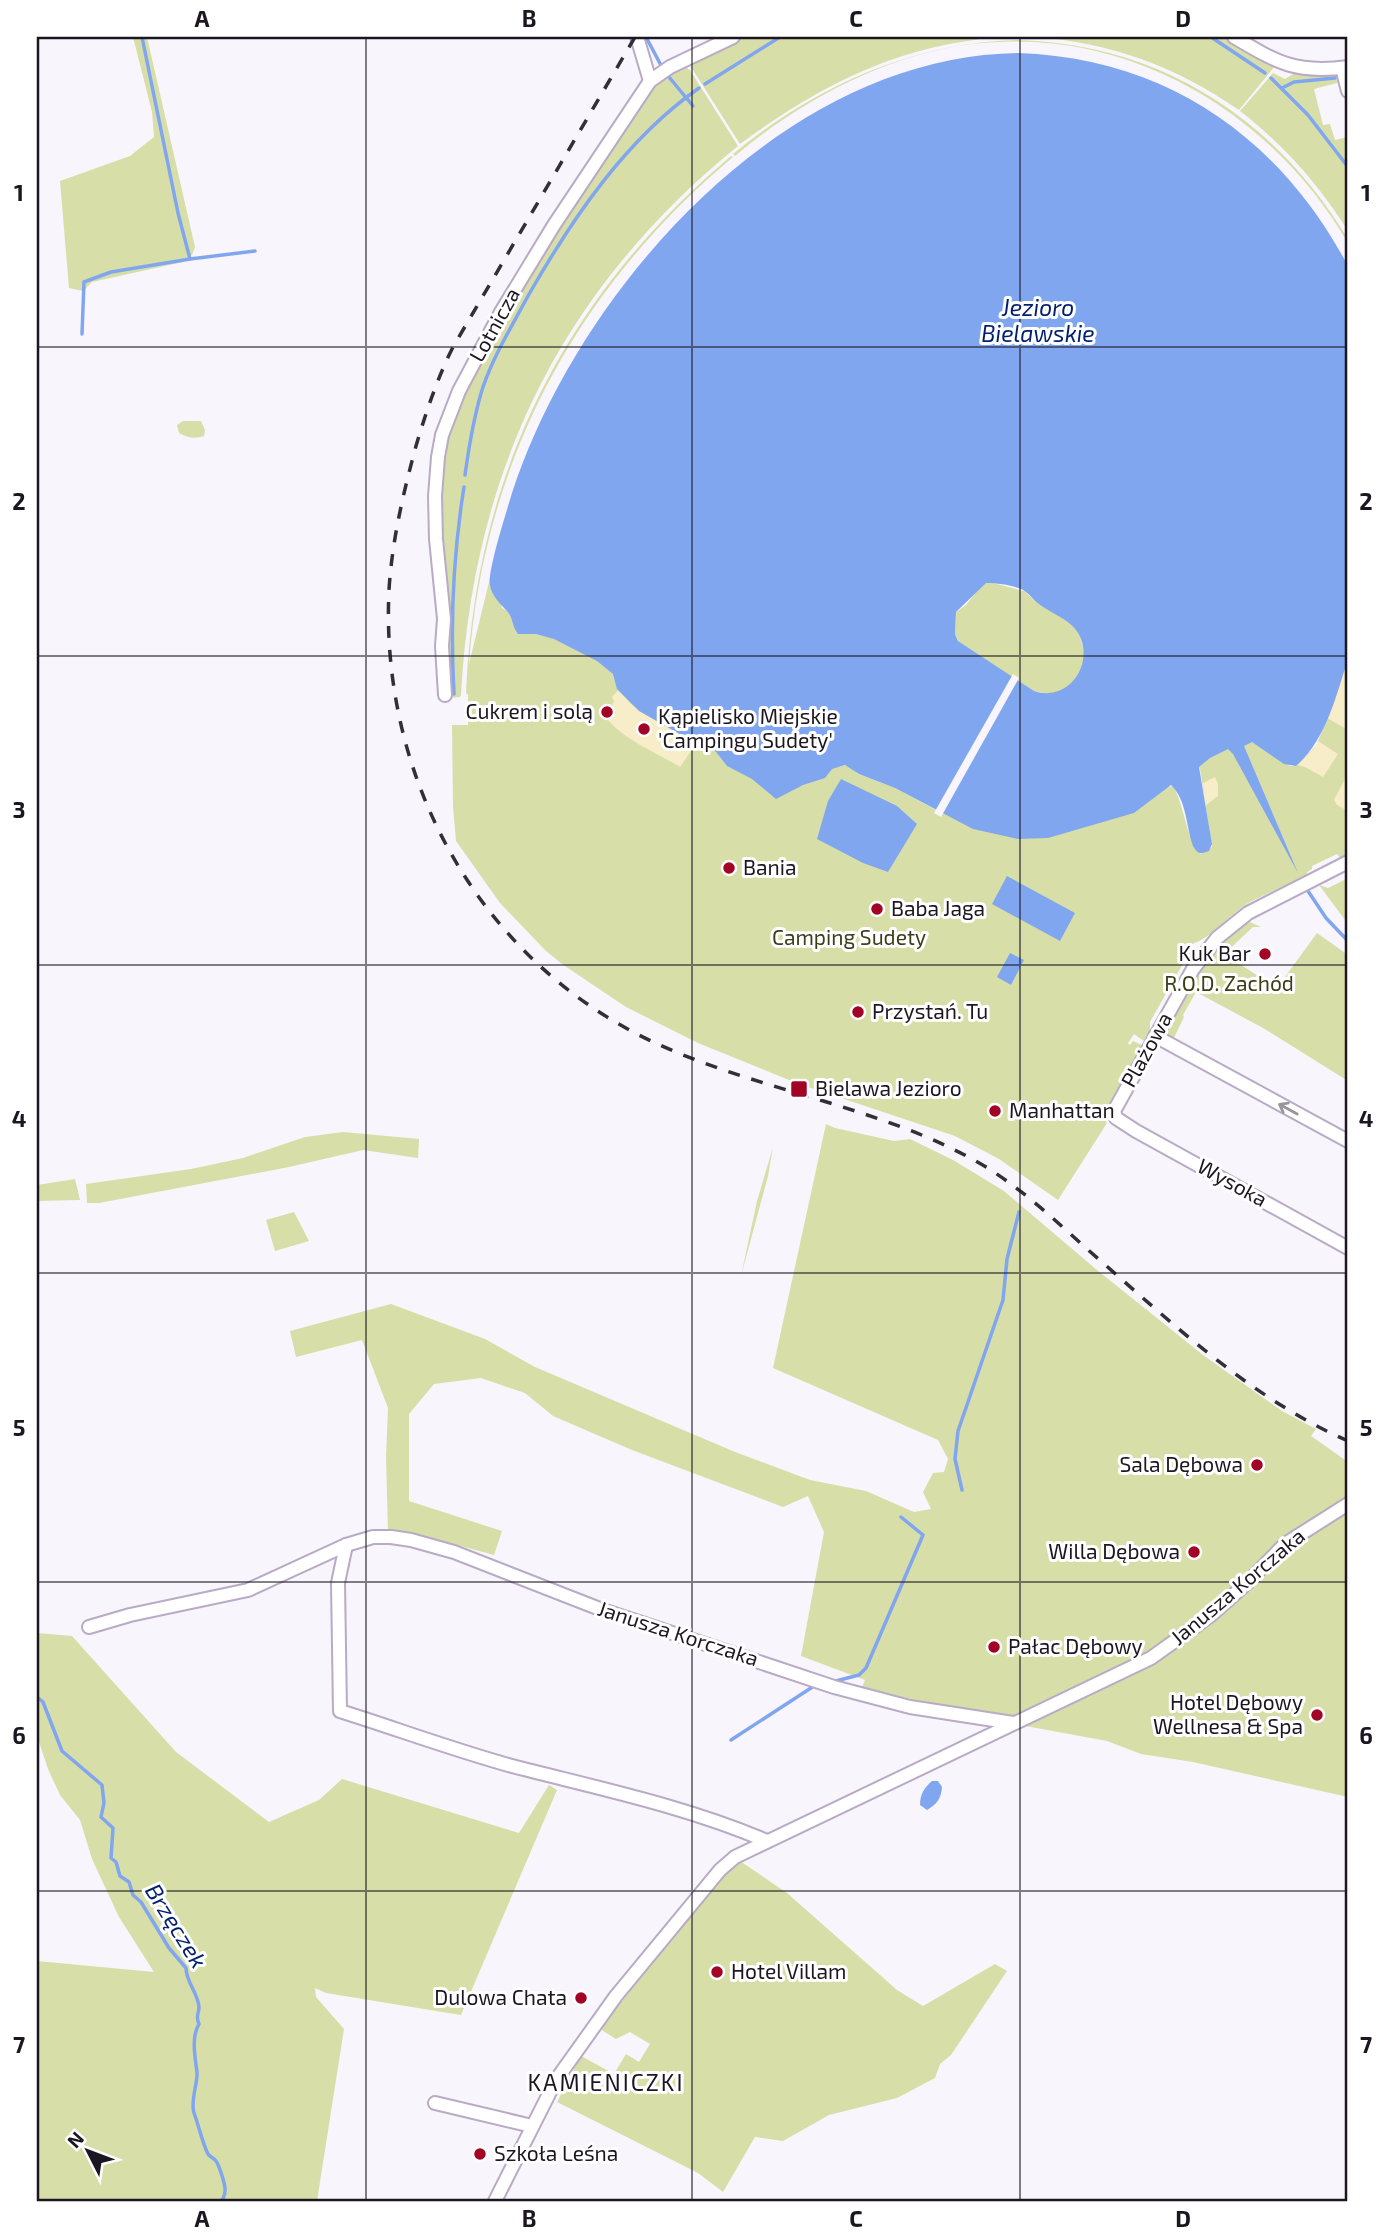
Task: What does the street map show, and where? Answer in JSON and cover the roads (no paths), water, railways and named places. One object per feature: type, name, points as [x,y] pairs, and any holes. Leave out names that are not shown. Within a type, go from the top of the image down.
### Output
[{"type":"street","points":[[637,37],[653,79]]},
{"type":"street","name":"Lotnicza","points":[[445,695],[442,646],[444,619],[436,539],[435,496],[442,435],[459,391],[501,312],[554,225],[653,79],[670,67],[733,37]]},
{"type":"street","points":[[1234,37],[1269,58],[1291,67],[1313,70],[1345,67],[1348,91]]},
{"type":"street","name":"Plażowa","points":[[1116,1118],[1114,1111],[1117,1103],[1155,1036],[1198,961],[1221,933],[1248,913],[1348,862]]},
{"type":"street","points":[[1155,1036],[1348,1141]]},
{"type":"street","name":"Wysoka","points":[[1116,1118],[1348,1248]]},
{"type":"street","name":"Janusza Korczaka","points":[[495,2201],[556,2080],[600,2018],[720,1870],[735,1857],[1151,1658],[1212,1615],[1285,1544],[1348,1504]]},
{"type":"street","name":"Janusza Korczaka","points":[[89,1627],[144,1612],[248,1590],[346,1545],[373,1537],[391,1537],[454,1552],[600,1609],[834,1687],[910,1707],[1014,1723]]},
{"type":"street","points":[[346,1545],[338,1583],[340,1710],[510,1765],[585,1783],[734,1826],[767,1841]]},
{"type":"street","points":[[980,1718],[993,1734]]},
{"type":"street","points":[[435,2103],[532,2126]]},
{"type":"water","name":"Jezioro Bielawskie","points":[[1018,53],[1072,58],[1122,70],[1169,88],[1212,113],[1252,143],[1288,179],[1320,220],[1348,266],[1348,659],[1322,730],[1315,744],[1296,766],[1284,764],[1252,742],[1244,746],[1298,873],[1228,749],[1199,767],[1212,844],[1209,851],[1202,853],[1196,851],[1193,846],[1183,806],[1171,785],[1134,813],[1048,838],[1018,839],[973,829],[845,765],[832,769],[825,778],[803,785],[776,799],[752,779],[727,766],[713,748],[699,745],[639,711],[617,689],[613,674],[597,661],[554,639],[536,634],[518,634],[509,613],[492,592],[490,578],[502,526],[512,493],[544,415],[587,337],[641,264],[703,196],[773,139],[850,94],[932,64]],"holes":[[[986,583],[1023,590],[1040,605],[1069,623],[1078,633],[1083,661],[1074,680],[1066,687],[1056,692],[1034,691],[958,641],[955,634],[956,612]]]},
{"type":"water","points":[[841,779],[897,806],[917,824],[888,872],[863,863],[817,839],[828,801]]},
{"type":"water","points":[[1007,876],[1075,913],[1060,941],[992,904]]},
{"type":"water","points":[[1010,953],[1024,960],[1011,985],[997,977]]},
{"type":"water","points":[[932,1781],[938,1781],[942,1787],[938,1801],[927,1810],[920,1805],[921,1798]]},
{"type":"waterway","points":[[142,37],[190,259],[255,251]]},
{"type":"waterway","points":[[646,37],[664,71],[693,106]]},
{"type":"waterway","points":[[705,84],[780,37]]},
{"type":"waterway","points":[[1211,37],[1265,73]]},
{"type":"waterway","points":[[1271,78],[1308,115],[1348,167]]},
{"type":"waterway","points":[[1282,88],[1294,82],[1335,78]]},
{"type":"waterway","points":[[465,475],[474,420],[487,375],[545,267],[582,210],[624,156],[672,109],[699,88]]},
{"type":"waterway","points":[[82,334],[84,282],[111,272],[190,259]]},
{"type":"waterway","points":[[454,694],[453,590],[464,487]]},
{"type":"waterway","points":[[1308,891],[1326,918],[1348,941]]},
{"type":"waterway","points":[[962,1490],[955,1459],[958,1431],[1003,1300],[1007,1259],[1019,1212]]},
{"type":"waterway","points":[[832,1682],[859,1675],[866,1668],[923,1535],[901,1517]]},
{"type":"waterway","points":[[731,1740],[814,1686]]},
{"type":"waterway","name":"Brzęczek","points":[[37,1697],[43,1702],[62,1751],[102,1785],[104,1803],[101,1817],[113,1828],[111,1858],[116,1862],[120,1876],[129,1882],[133,1895],[141,1902],[169,1948],[186,1968],[197,1997],[199,2024],[194,2041],[197,2076],[193,2108],[206,2149],[216,2161],[222,2176],[225,2188],[222,2201]]},
{"type":"railway","points":[[635,37],[453,347],[428,408],[403,500],[389,590],[390,658],[401,724],[420,788],[448,848],[484,904],[528,954],[579,998],[637,1034],[679,1053],[723,1070],[902,1127],[945,1145],[986,1167],[1013,1185],[1179,1329],[1243,1380],[1311,1423],[1348,1441]]},
{"type":"place","name":"Cukrem i solą","points":[[607,712]]},
{"type":"place","name":"Kąpielisko Miejskie 'Campingu Sudety'","points":[[644,729]]},
{"type":"place","name":"Bania","points":[[729,868]]},
{"type":"place","name":"Baba Jaga","points":[[877,909]]},
{"type":"place","name":"Kuk Bar","points":[[1265,954]]},
{"type":"place","name":"Przystań. Tu","points":[[858,1012]]},
{"type":"place","name":"Bielawa Jezioro","points":[[799,1089]]},
{"type":"place","name":"Manhattan","points":[[995,1111]]},
{"type":"place","name":"Sala Dębowa","points":[[1257,1465]]},
{"type":"place","name":"Willa Dębowa","points":[[1194,1552]]},
{"type":"place","name":"Pałac Dębowy","points":[[994,1647]]},
{"type":"place","name":"Hotel Dębowy Wellnesa & Spa","points":[[1317,1715]]},
{"type":"place","name":"Hotel Villam","points":[[717,1972]]},
{"type":"place","name":"Dulowa Chata","points":[[581,1998]]},
{"type":"place","name":"Szkoła Leśna","points":[[480,2154]]},
{"type":"district","name":"KAMIENICZKI","points":[[606,2083]]},
{"type":"park label","name":"Camping Sudety","points":[[849,938]]},
{"type":"park label","name":"R.O.D. Zachód","points":[[1229,984]]}]
